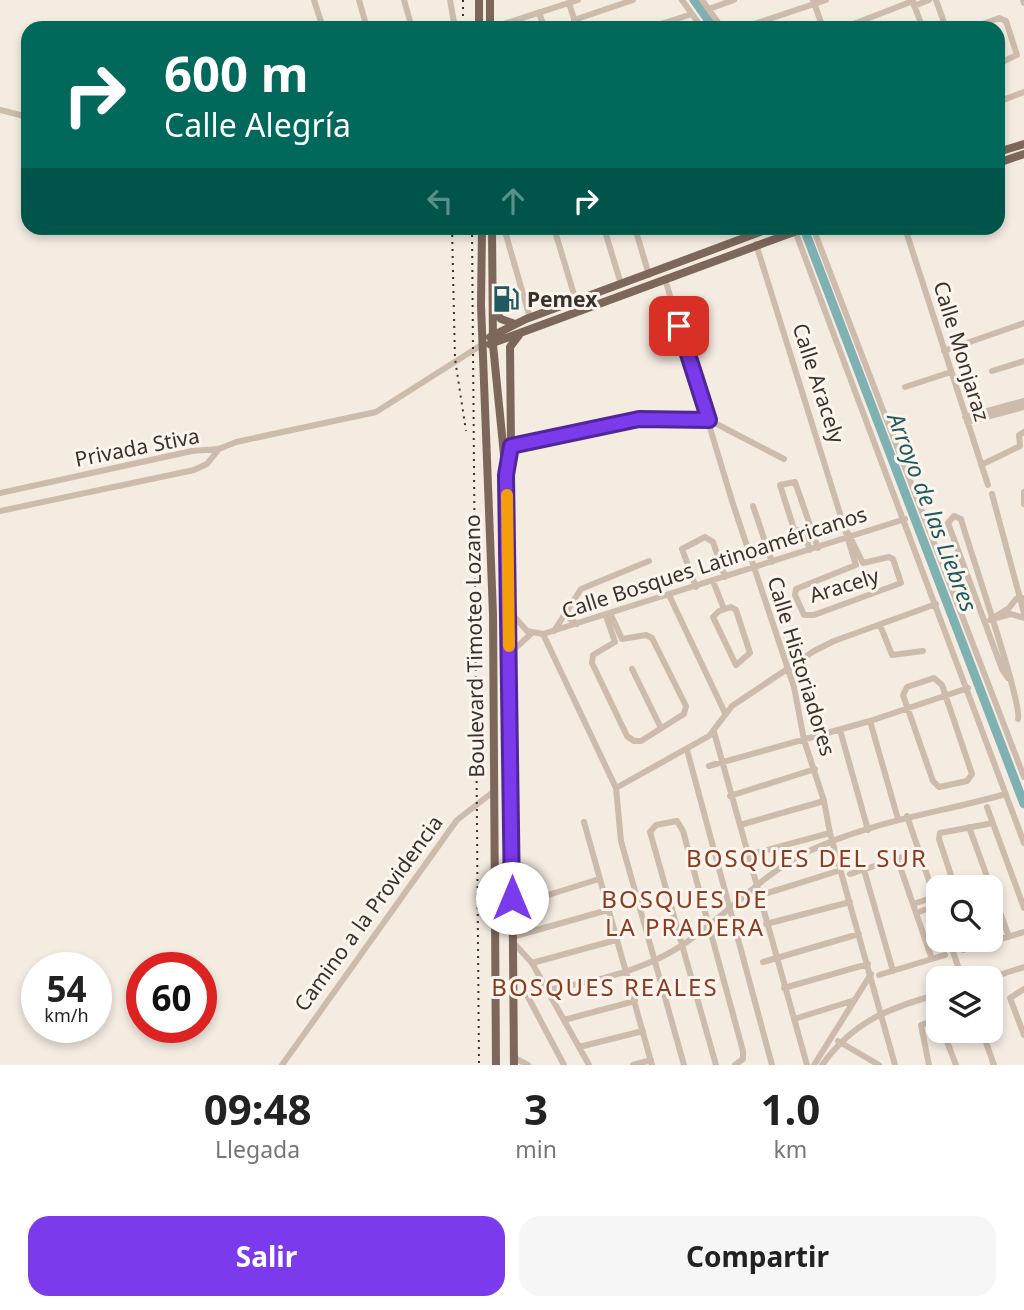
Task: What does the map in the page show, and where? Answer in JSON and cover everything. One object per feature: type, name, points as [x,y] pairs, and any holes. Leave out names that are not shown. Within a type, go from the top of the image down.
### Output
[{"type":"main road","points":[[479,0],[479,21]]},
{"type":"main road","points":[[490,0],[491,21]]},
{"type":"main road","points":[[1005,150],[1024,144]]},
{"type":"main road","points":[[1005,161],[1024,154]]},
{"type":"main road","name":"Boulevard Timoteo Lozano","points":[[482,235],[483,344],[490,477],[496,1065]]},
{"type":"main road","name":"Boulevard Timoteo Lozano","points":[[492,235],[493,345],[507,446],[514,1061]]},
{"type":"main road","points":[[483,344],[493,334],[515,324],[753,235]]},
{"type":"main road","points":[[483,344],[493,345],[781,235]]},
{"type":"main road","points":[[492,308],[501,320],[515,324]]},
{"type":"main road","points":[[507,446],[510,347],[521,333]]},
{"type":"main road","points":[[493,696],[501,707],[510,698]]},
{"type":"main road","points":[[493,725],[503,719],[510,727]]},
{"type":"street","points":[[314,0],[321,21]]},
{"type":"street","points":[[359,0],[365,21]]},
{"type":"street","points":[[404,0],[410,21]]},
{"type":"street","points":[[450,0],[453,21]]},
{"type":"street","points":[[512,21],[578,0]]},
{"type":"street","points":[[582,21],[633,0]]},
{"type":"street","points":[[682,0],[697,21]]},
{"type":"street","points":[[702,0],[717,21]]},
{"type":"street","points":[[709,9],[734,0]]},
{"type":"street","points":[[761,21],[826,0]]},
{"type":"street","points":[[862,21],[913,2],[929,0]]},
{"type":"street","points":[[936,0],[944,21]]},
{"type":"street","points":[[814,2],[821,21]]},
{"type":"street","points":[[913,2],[920,21]]},
{"type":"street","points":[[569,3],[574,21]]},
{"type":"street","points":[[539,12],[542,21]]},
{"type":"street","points":[[670,21],[692,14]]},
{"type":"street","points":[[991,21],[999,18],[1006,21],[1017,55],[1005,61]]},
{"type":"street","points":[[1005,100],[1024,92]]},
{"type":"street","points":[[0,110],[21,115]]},
{"type":"street","points":[[506,235],[530,318]]},
{"type":"street","points":[[556,235],[576,301]]},
{"type":"street","points":[[606,235],[621,284]]},
{"type":"street","points":[[637,235],[649,275]]},
{"type":"street","points":[[800,235],[1024,843]]},
{"type":"street","points":[[816,235],[1024,777]]},
{"type":"street","name":"Calle Monjaraz","points":[[907,235],[988,485]]},
{"type":"street","name":"Calle Aracely","points":[[756,244],[856,565]]},
{"type":"street","name":"Calle Historiadores","points":[[665,279],[788,669],[804,740],[824,801],[830,833],[868,964],[875,975],[881,1012],[895,1065]]},
{"type":"street","points":[[944,351],[1024,323]]},
{"type":"street","points":[[219,449],[376,412],[483,344]]},
{"type":"street","points":[[992,371],[1024,361]]},
{"type":"street","points":[[905,387],[951,372]]},
{"type":"street","points":[[966,419],[1024,401]]},
{"type":"street","points":[[966,419],[1024,407]]},
{"type":"street","points":[[507,446],[639,419],[709,420],[784,459]]},
{"type":"street","points":[[981,465],[1020,446],[1019,435],[1024,432]]},
{"type":"street","name":"Privada Stiva","points":[[0,493],[192,451],[219,449]]},
{"type":"street","name":"Privada Stiva","points":[[0,511],[194,470],[207,464],[219,449]]},
{"type":"street","points":[[811,527],[794,529],[780,489],[782,483],[795,482],[811,527],[818,548]]},
{"type":"street","points":[[1024,492],[1024,505]]},
{"type":"street","points":[[992,495],[1024,616],[1010,611]]},
{"type":"street","points":[[753,506],[772,562]]},
{"type":"street","points":[[1008,678],[1008,667],[961,519],[954,516],[948,523],[1002,669],[1008,678],[1019,710],[1018,719]]},
{"type":"street","name":"Calle Bosques Latinoaméricanos","points":[[532,633],[543,635],[609,615],[905,519]]},
{"type":"street","points":[[803,530],[810,550]]},
{"type":"street","name":"Aracely","points":[[849,536],[863,563],[889,556],[893,559],[900,584],[814,615],[802,613],[795,595],[796,589],[856,565]]},
{"type":"street","points":[[696,587],[682,551],[687,544],[705,537],[712,540],[725,578]]},
{"type":"street","points":[[554,631],[575,594],[588,585],[649,561]]},
{"type":"street","points":[[713,581],[724,609]]},
{"type":"street","points":[[669,595],[725,713]]},
{"type":"street","points":[[987,626],[991,619],[1010,611],[1021,598]]},
{"type":"street","points":[[616,788],[687,750],[714,732],[725,713],[834,641],[936,604]]},
{"type":"street","points":[[733,607],[736,610],[750,653],[738,665],[734,664],[713,617],[724,609],[733,607]]},
{"type":"street","points":[[567,608],[569,618],[577,624]]},
{"type":"street","points":[[509,654],[532,633],[510,611]]},
{"type":"street","points":[[983,614],[991,619]]},
{"type":"street","points":[[609,615],[622,639],[646,635],[652,638],[686,706],[684,714],[641,741],[634,741],[627,736],[591,659],[615,642],[609,615]]},
{"type":"street","points":[[880,625],[892,655],[923,651]]},
{"type":"street","points":[[543,635],[616,788],[621,841],[684,1065]]},
{"type":"street","points":[[632,669],[661,728]]},
{"type":"street","points":[[931,679],[940,682],[945,695],[972,774],[967,781],[939,787],[934,784],[904,690],[931,679]]},
{"type":"street","points":[[709,766],[870,721],[968,688]]},
{"type":"street","points":[[870,721],[898,820]]},
{"type":"street","points":[[839,730],[868,830]]},
{"type":"street","points":[[714,732],[755,887],[807,1065]]},
{"type":"street","points":[[687,750],[772,1065]]},
{"type":"street","points":[[730,796],[815,769]]},
{"type":"street","name":"Camino a la Providencia","points":[[282,1065],[463,812],[494,792]]},
{"type":"street","points":[[513,996],[548,992],[626,971],[654,959],[682,945],[793,860],[833,841],[907,816],[1006,794]]},
{"type":"street","points":[[740,825],[824,801]]},
{"type":"street","points":[[987,807],[1024,908]]},
{"type":"street","points":[[907,816],[928,875]]},
{"type":"street","points":[[716,1065],[650,832],[656,825],[674,821],[681,826],[743,1051],[743,1059],[735,1065]]},
{"type":"street","points":[[584,822],[651,1063],[633,1065]]},
{"type":"street","points":[[951,875],[939,837],[944,831],[993,823]]},
{"type":"street","points":[[970,827],[1009,937]]},
{"type":"street","points":[[748,855],[830,833]]},
{"type":"street","points":[[850,874],[911,854]]},
{"type":"street","points":[[897,858],[932,959]]},
{"type":"street","points":[[758,896],[841,870]]},
{"type":"street","points":[[864,870],[893,971]]},
{"type":"street","points":[[512,898],[526,902],[599,879]]},
{"type":"street","points":[[913,904],[926,899]]},
{"type":"street","points":[[766,924],[850,902]]},
{"type":"street","points":[[589,1065],[532,963],[512,939],[608,910]]},
{"type":"street","points":[[916,913],[926,910]]},
{"type":"street","points":[[1003,938],[1024,932]]},
{"type":"street","points":[[763,962],[859,934]]},
{"type":"street","points":[[532,963],[616,940]]},
{"type":"street","points":[[814,1065],[855,1000],[875,975],[945,955]]},
{"type":"street","points":[[784,988],[868,964]]},
{"type":"street","points":[[1003,974],[1024,967]]},
{"type":"street","points":[[1024,989],[1010,998],[1024,1035]]},
{"type":"street","points":[[527,995],[564,1065]]},
{"type":"street","points":[[822,1065],[840,1042],[881,1012],[926,998]]},
{"type":"street","points":[[794,1019],[855,1000]]},
{"type":"street","points":[[564,1020],[635,1001]]},
{"type":"street","points":[[832,1008],[839,1014],[842,1022]]},
{"type":"street","points":[[926,1024],[921,1026],[929,1065]]},
{"type":"street","points":[[579,1047],[643,1031]]},
{"type":"street","points":[[832,1037],[878,1065]]},
{"type":"street","points":[[948,1043],[956,1065]]},
{"type":"street","points":[[986,1043],[994,1065]]},
{"type":"street","points":[[804,1053],[813,1055],[826,1047]]},
{"type":"street","points":[[859,1065],[864,1057]]},
{"type":"street","points":[[514,1061],[528,1065]]},
{"type":"waterway","name":"Arroyo de las Liebres","points":[[694,0],[709,21]]},
{"type":"waterway","name":"Arroyo de las Liebres","points":[[806,235],[1024,804]]},
{"type":"railway","points":[[463,0],[463,21]]},
{"type":"railway","points":[[452,235],[455,359],[466,431]]},
{"type":"railway","points":[[472,235],[479,1065]]},
{"type":"slow traffic","points":[[507,495],[509,646]]},
{"type":"place","name":"Pemex","points":[[506,299]]},
{"type":"district","name":"BOSQUES DEL SUR","points":[[807,857]]},
{"type":"district","name":"BOSQUES DE LA PRADERA","points":[[685,912]]},
{"type":"district","name":"BOSQUES REALES","points":[[605,986]]},
{"type":"route","points":[[512,898],[506,475],[509,470],[511,446],[639,419],[709,420],[679,326]]}]
